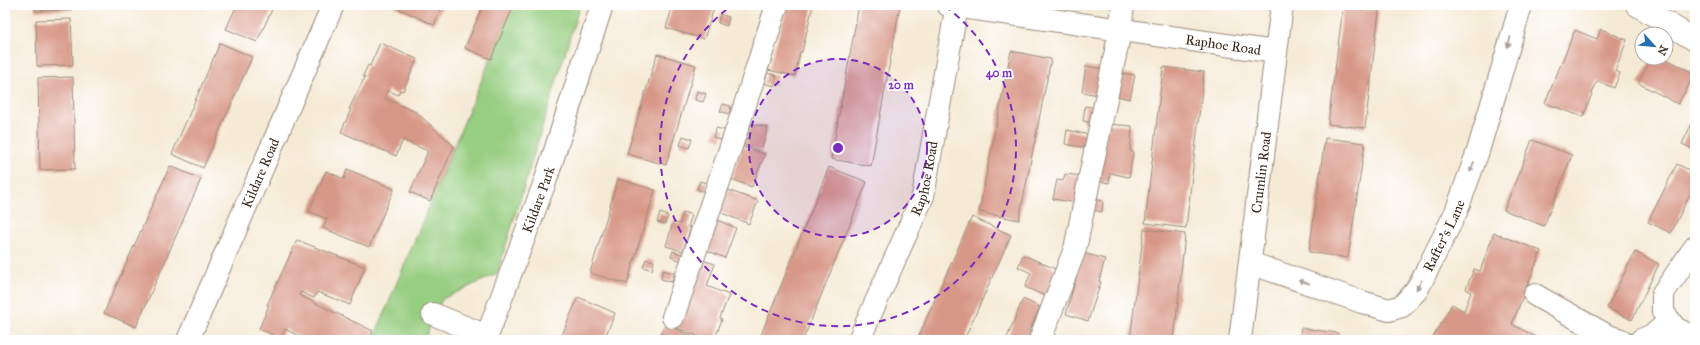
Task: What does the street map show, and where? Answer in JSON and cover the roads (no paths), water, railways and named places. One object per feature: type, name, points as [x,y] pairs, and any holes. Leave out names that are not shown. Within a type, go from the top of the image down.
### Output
[{"type":"street","name":"Kildare Road","points":[[188,340],[333,5]]},
{"type":"street","name":"Kildare Park","points":[[433,314],[487,336],[545,182],[602,5]]},
{"type":"street","points":[[673,317],[742,114],[777,5]]},
{"type":"street","points":[[1040,340],[1075,249],[1120,31],[1123,5]]},
{"type":"street","name":"Crumlin Road","points":[[1240,340],[1282,5]]},
{"type":"street","name":"Rafter's Lane","points":[[1250,263],[1389,310],[1402,306],[1417,290],[1456,212],[1478,151],[1520,5]]},
{"type":"street","points":[[1637,5],[1695,40]]},
{"type":"street","name":"Raphoe Road","points":[[859,340],[923,196],[954,6],[1275,52]]},
{"type":"street","points":[[1695,246],[1663,293],[1663,312],[1675,328],[1695,338]]},
{"type":"street","points":[[1535,295],[1608,336],[1621,340]]},
{"type":"street","points":[[1641,340],[1653,335],[1670,321]]}]
